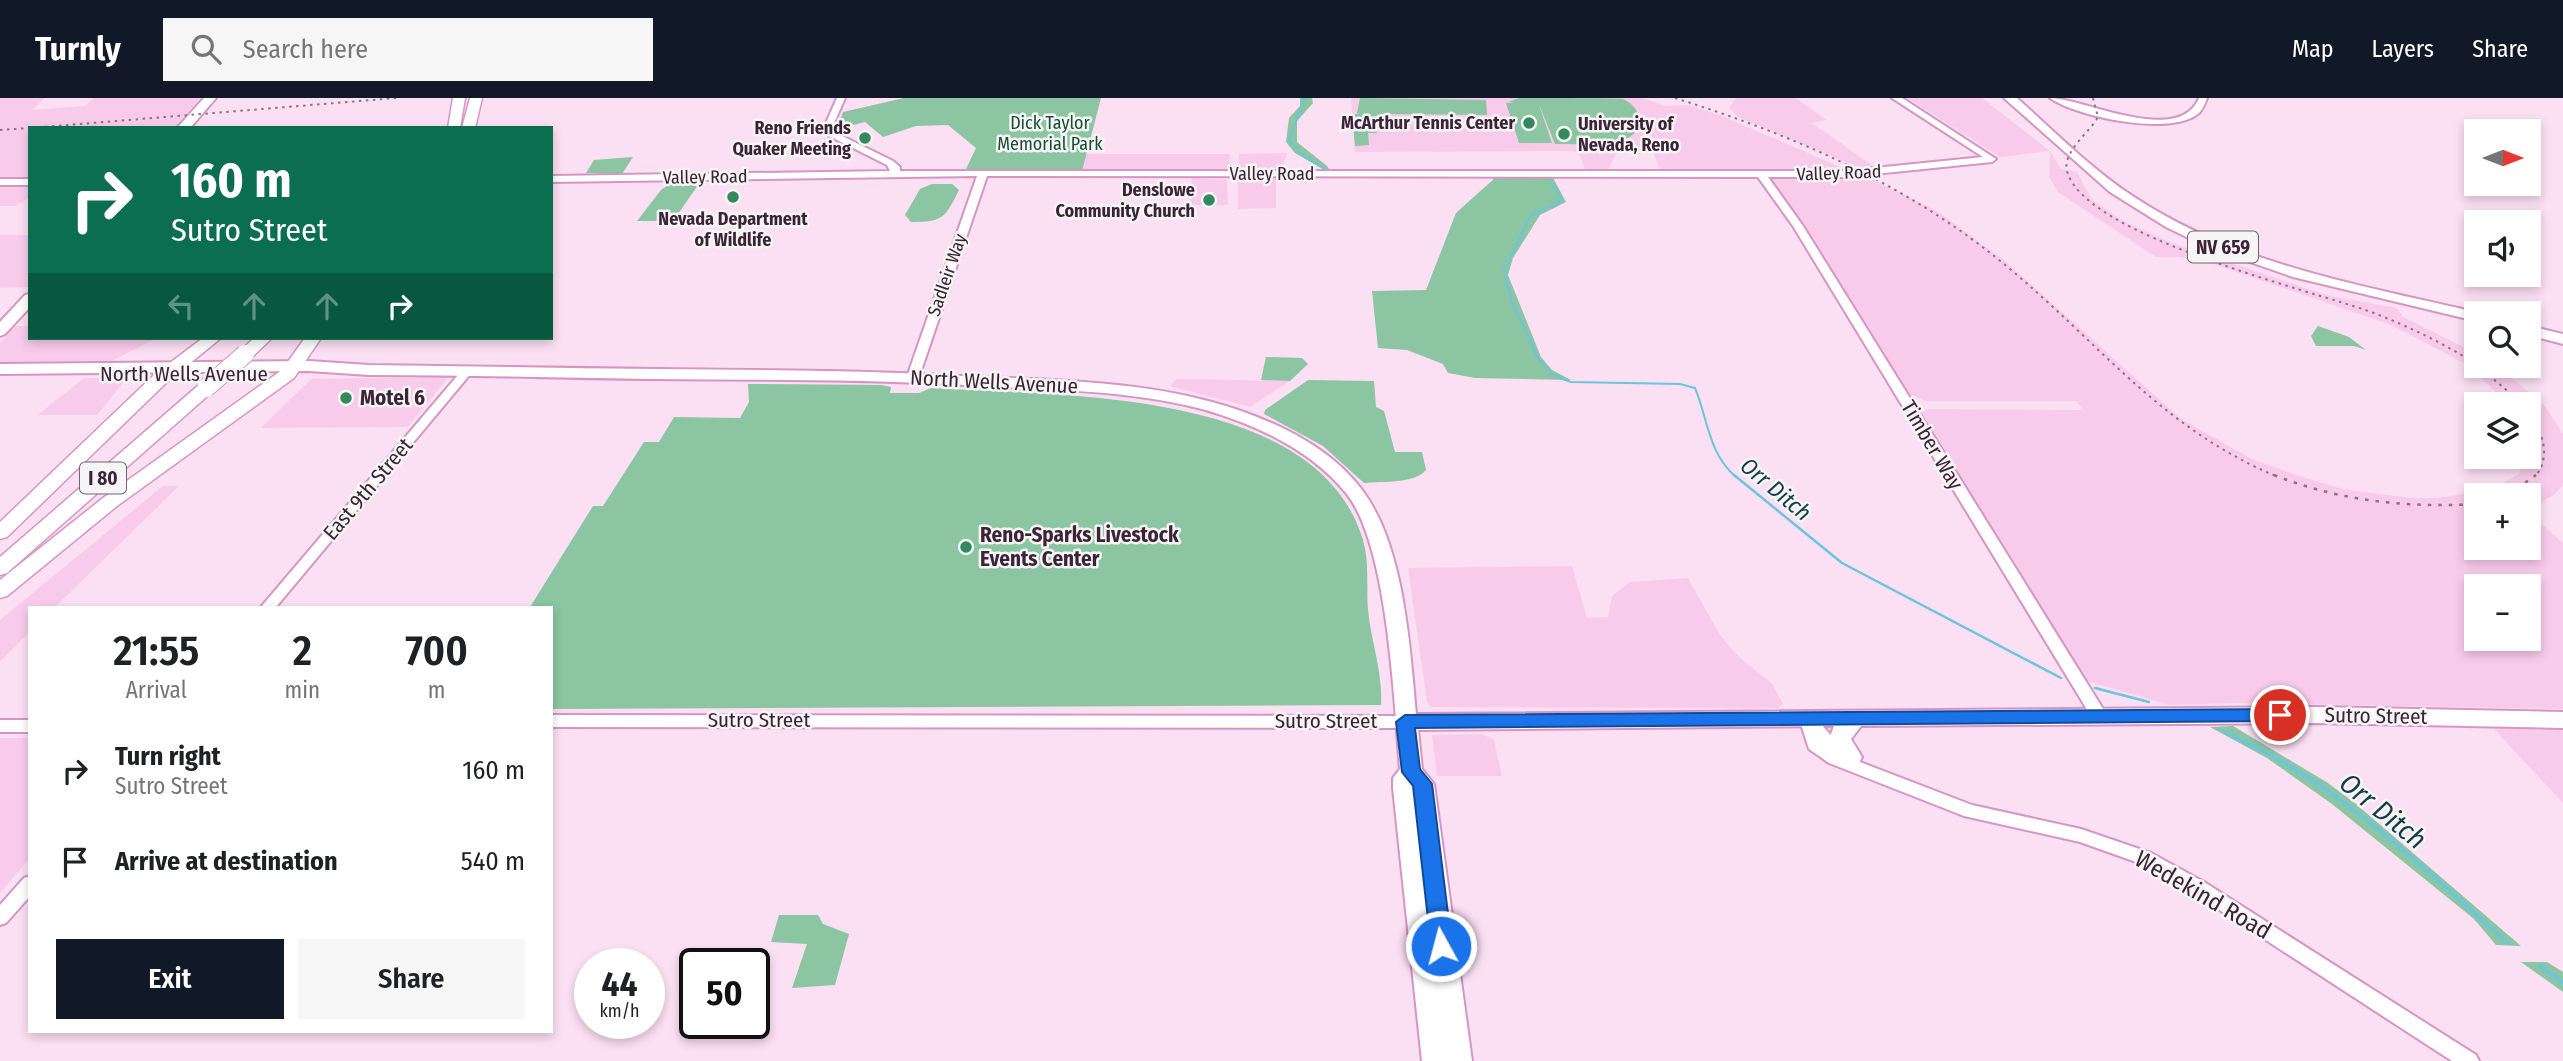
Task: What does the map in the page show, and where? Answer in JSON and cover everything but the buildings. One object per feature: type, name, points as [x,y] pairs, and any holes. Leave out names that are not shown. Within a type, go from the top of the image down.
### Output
[{"type":"highway","points":[[454,126],[459,98]]},
{"type":"highway","points":[[469,126],[477,100]]},
{"type":"highway","points":[[0,533],[171,370],[211,340]]},
{"type":"highway","name":"I 80","points":[[0,568],[241,348],[259,340]]},
{"type":"highway","points":[[0,590],[120,495],[291,370],[312,340]]},
{"type":"highway","name":"I 80","points":[[0,551],[198,388]]},
{"type":"main road","points":[[185,126],[211,98]]},
{"type":"main road","name":"NV 659","points":[[2010,98],[2111,187],[2185,230],[2298,274],[2464,314]]},
{"type":"main road","name":"NV 659","points":[[2022,98],[2125,188],[2190,226],[2248,251],[2305,270],[2464,307]]},
{"type":"main road","points":[[0,331],[28,300]]},
{"type":"main road","points":[[2541,326],[2563,332]]},
{"type":"main road","points":[[2541,333],[2563,339]]},
{"type":"main road","name":"North Wells Avenue","points":[[0,369],[291,370],[345,374],[369,370],[468,370],[913,377],[1164,396],[1242,417],[1289,438],[1313,453],[1355,493],[1377,531],[1411,772]]},
{"type":"main road","name":"North Wells Avenue","points":[[0,378],[171,370]]},
{"type":"main road","name":"Sutro Street","points":[[1405,722],[2318,715],[2563,720]]},
{"type":"main road","points":[[1850,757],[1840,739],[1845,727],[1854,720]]},
{"type":"main road","points":[[1436,1061],[1404,788],[1404,778],[1411,772],[1423,784],[1458,1061]]},
{"type":"street","points":[[841,98],[830,123],[832,134],[890,163],[895,167],[895,174]]},
{"type":"street","name":"Valley Road","points":[[553,179],[983,173],[1866,174],[1992,159],[1896,98]]},
{"type":"street","points":[[2054,98],[2089,111],[2153,120],[2190,115],[2198,109],[2203,98]]},
{"type":"street","name":"Sadleir Way","points":[[913,377],[983,173]]},
{"type":"street","name":"Timber Way","points":[[1761,174],[1798,226],[2100,717]]},
{"type":"street","points":[[0,182],[28,181]]},
{"type":"street","name":"East 9th Street","points":[[269,606],[468,370]]},
{"type":"street","name":"Wedekind Road","points":[[1808,720],[1830,744],[1871,771]]},
{"type":"street","name":"Wedekind Road","points":[[1808,720],[1811,737],[1823,752],[1850,765],[1969,811],[2081,836],[2145,858],[2198,887],[2469,1061]]},
{"type":"street","name":"Sutro Street","points":[[553,721],[1405,722]]},
{"type":"street","points":[[0,726],[28,726]]},
{"type":"street","points":[[0,918],[28,885]]},
{"type":"shaded area","points":[[0,98],[45,98],[32,110],[85,106],[94,98],[200,98],[176,126],[28,126],[28,179],[0,179]]},
{"type":"shaded area","points":[[1351,98],[1643,98],[1665,106],[1688,105],[1722,116],[1852,172],[1661,171],[1652,150],[1635,148],[1616,154],[1607,171],[1586,171],[1579,154],[1572,151],[1355,152]]},
{"type":"shaded area","points":[[1736,98],[1796,98],[1826,120],[1812,123],[1876,168],[1862,169],[1738,117],[1729,108]]},
{"type":"shaded area","points":[[1907,98],[1982,98],[2050,151],[2000,157]]},
{"type":"shaded area","points":[[2050,151],[2061,169],[2077,172],[2092,200],[2125,222],[2172,243],[2326,295],[2397,308],[2403,317],[2464,347],[2464,363],[2391,325],[2208,262],[2180,257],[2156,257],[2058,192],[2049,177]]},
{"type":"shaded area","points":[[1287,153],[1281,171],[1239,169],[1239,154]]},
{"type":"shaded area","points":[[1086,154],[1230,154],[1229,169],[1082,171]]},
{"type":"shaded area","points":[[1865,176],[1937,211],[2006,262],[2181,419],[2252,459],[2342,489],[2409,498],[2438,498],[2464,494],[2464,560],[2541,560],[2541,524],[2563,543],[2563,709],[2238,703],[2170,705],[2087,681],[2021,580],[1921,413],[1928,409],[2083,410],[2076,401],[1925,401],[1906,393],[1771,181],[1773,177]]},
{"type":"shaded area","points":[[1192,178],[1227,180],[1228,205],[1190,205]]},
{"type":"shaded area","points":[[1246,178],[1276,178],[1276,208],[1238,209],[1238,181]]},
{"type":"shaded area","points":[[28,184],[28,198],[16,206],[0,206],[0,185]]},
{"type":"shaded area","points":[[0,235],[28,235],[28,287],[0,288]]},
{"type":"shaded area","points":[[14,326],[28,326],[28,340],[153,340],[106,364],[0,365],[0,343]]},
{"type":"shaded area","points":[[84,378],[127,378],[97,415],[38,415]]},
{"type":"shaded area","points":[[2481,378],[2512,378],[2529,392],[2496,392]]},
{"type":"shaded area","points":[[311,379],[447,379],[445,382],[407,427],[261,428]]},
{"type":"shaded area","points":[[1177,379],[1290,381],[1250,407],[1170,386]]},
{"type":"shaded area","points":[[2541,403],[2563,434],[2563,485],[2554,495],[2541,502],[2541,483],[2502,483],[2519,474],[2521,469],[2541,469]]},
{"type":"shaded area","points":[[163,486],[179,486],[56,606],[28,606],[28,634],[0,661],[0,620]]},
{"type":"shaded area","points":[[1572,566],[1587,618],[1608,617],[1612,596],[1630,582],[1688,578],[1720,635],[1737,655],[1772,684],[1783,704],[1778,708],[1431,707],[1427,702],[1408,568]]},
{"type":"shaded area","points":[[2493,728],[2563,730],[2563,803]]},
{"type":"shaded area","points":[[1482,734],[1494,740],[1502,776],[1437,776],[1432,735]]},
{"type":"shaded area","points":[[0,738],[28,738],[28,860],[0,893]]},
{"type":"green space","name":"Dick Taylor Memorial Park","points":[[904,98],[1101,98],[1082,171],[966,169],[976,148],[948,125],[916,126],[883,137],[865,122],[837,129],[843,112]]},
{"type":"green space","points":[[1300,98],[1312,98],[1313,103],[1297,121],[1297,142],[1330,170],[1326,171],[1295,153],[1286,142],[1289,118],[1300,106]]},
{"type":"green space","points":[[1360,98],[1486,100],[1487,115],[1381,114],[1382,124],[1393,123],[1395,126],[1370,127],[1368,130],[1376,130],[1377,133],[1368,133],[1369,145],[1355,146],[1352,114],[1360,114],[1357,113]]},
{"type":"green space","points":[[1519,98],[1623,99],[1638,113],[1637,130],[1619,142],[1592,145],[1555,144],[1538,102],[1552,143],[1519,143],[1506,103],[1515,103],[1508,102]]},
{"type":"green space","points":[[633,157],[622,174],[586,173],[594,160]]},
{"type":"green space","points":[[1552,176],[1566,202],[1540,215],[1513,258],[1508,275],[1541,357],[1552,370],[1571,380],[1475,378],[1448,373],[1443,364],[1407,350],[1378,348],[1372,291],[1426,290],[1456,213],[1496,177]]},
{"type":"green space","points":[[674,181],[701,181],[673,221],[637,221],[661,190]]},
{"type":"green space","points":[[932,184],[952,184],[959,190],[942,217],[911,222],[905,215],[920,189]]},
{"type":"green space","points":[[2318,326],[2349,337],[2366,350],[2354,346],[2316,346],[2311,336]]},
{"type":"green space","points":[[1266,357],[1302,358],[1308,364],[1290,381],[1261,380]]},
{"type":"green space","points":[[1308,380],[1374,381],[1376,407],[1384,411],[1395,452],[1422,452],[1426,470],[1406,480],[1364,483],[1323,446],[1264,414],[1265,410]]},
{"type":"green space","name":"Reno-Sparks Livestock Events Center","points":[[748,384],[881,385],[891,387],[890,393],[919,393],[931,388],[1110,399],[1175,409],[1237,426],[1292,452],[1335,488],[1362,537],[1367,564],[1368,610],[1380,681],[1381,705],[553,709],[553,606],[531,606],[593,506],[603,506],[644,442],[659,442],[674,417],[740,418],[749,402]]},
{"type":"green space","points":[[2233,726],[2328,783],[2356,804],[2521,946],[2496,945],[2474,919],[2332,804],[2267,758],[2210,727]]},
{"type":"green space","points":[[779,915],[818,915],[823,924],[849,934],[835,985],[792,988],[807,944],[771,942]]},
{"type":"green space","points":[[2521,962],[2547,962],[2563,972],[2563,992]]},
{"type":"waterway","name":"Orr Ditch","points":[[1305,98],[1289,140],[1300,154],[1327,170]]},
{"type":"waterway","name":"Orr Ditch","points":[[1551,184],[1561,197],[1560,202],[1531,215],[1504,270],[1511,299],[1539,360],[1554,376],[1571,382],[1680,384],[1695,388],[1714,446],[1734,475]]},
{"type":"waterway","name":"Orr Ditch","points":[[1734,475],[1842,563],[2061,678]]},
{"type":"waterway","name":"Orr Ditch","points":[[2095,688],[2149,702]]},
{"type":"waterway","name":"Orr Ditch","points":[[2220,730],[2236,737]]},
{"type":"waterway","name":"Orr Ditch","points":[[2232,736],[2271,755],[2343,802],[2411,856],[2508,943]]},
{"type":"waterway","name":"Orr Ditch","points":[[2540,966],[2563,983]]},
{"type":"railway","points":[[55,126],[396,98]]},
{"type":"railway","points":[[1675,98],[1763,128],[1805,146],[1888,186],[1928,210],[1967,235],[2004,264],[2164,409],[2236,457],[2278,477]]},
{"type":"railway","points":[[2093,98],[2098,117],[2073,150],[2067,171],[2082,195],[2113,217],[2202,258],[2385,317],[2464,357]]},
{"type":"railway","points":[[0,130],[28,128]]},
{"type":"railway","points":[[2492,378],[2509,392]]},
{"type":"railway","points":[[2541,436],[2544,452],[2541,466]]},
{"type":"railway","points":[[2535,477],[2540,469]]},
{"type":"railway","points":[[2274,475],[2348,497],[2424,505],[2464,504]]},
{"type":"railway","points":[[2525,483],[2536,475]]},
{"type":"place","name":"McArthur Tennis Center","points":[[1529,123]]},
{"type":"place","name":"University of Nevada, Reno","points":[[1564,134]]},
{"type":"place","name":"Reno Friends Quaker Meeting","points":[[865,138]]},
{"type":"place","name":"Nevada Department of Wildlife","points":[[733,197]]},
{"type":"place","name":"Denslowe Community Church","points":[[1209,200]]},
{"type":"place","name":"Motel 6","points":[[346,398]]},
{"type":"place","name":"Reno-Sparks Livestock Events Center","points":[[966,547]]},
{"type":"route","points":[[1441,946],[1423,784],[1419,777],[1411,772],[1405,722],[2280,715]]}]
